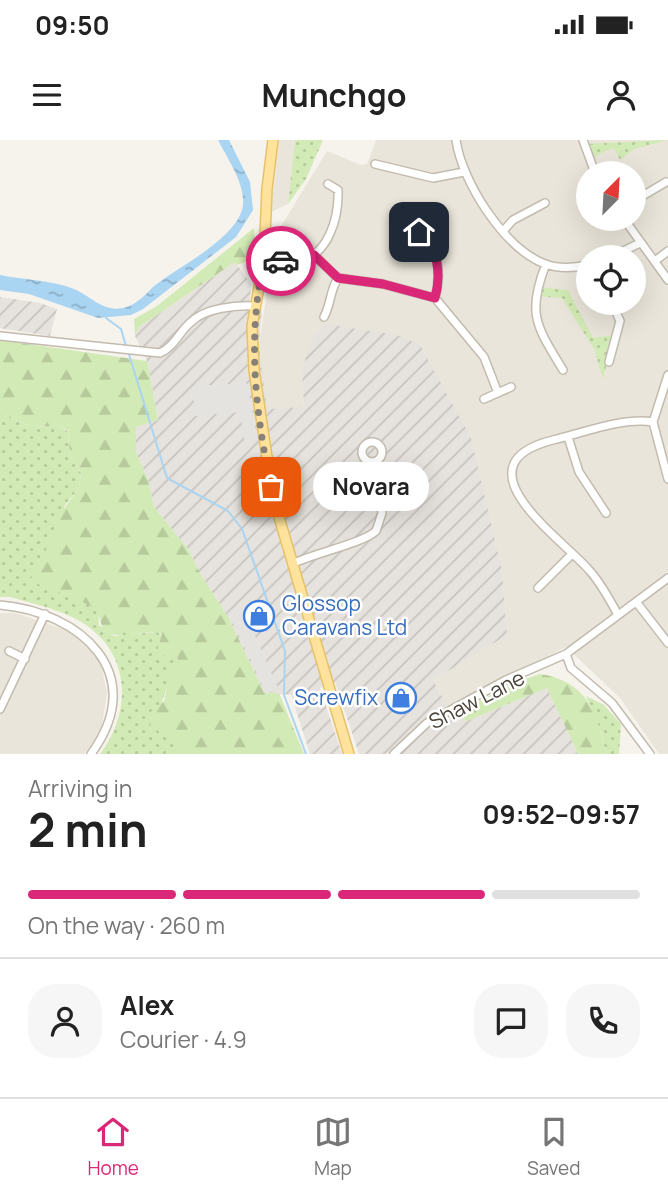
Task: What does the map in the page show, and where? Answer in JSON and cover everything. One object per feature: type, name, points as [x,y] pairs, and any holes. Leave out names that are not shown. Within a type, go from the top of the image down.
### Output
[{"type":"main road","points":[[273,140],[264,259],[255,306],[254,370],[267,469],[292,564],[349,754]]},
{"type":"street","points":[[456,140],[464,172],[477,195],[515,244],[546,264],[563,268],[576,266]]},
{"type":"street","points":[[583,140],[591,161]]},
{"type":"street","points":[[375,164],[433,178],[464,172]]},
{"type":"street","points":[[646,194],[666,181]]},
{"type":"street","points":[[264,259],[294,263],[314,255],[334,228],[338,190],[328,184]]},
{"type":"street","points":[[504,230],[513,220],[545,203]]},
{"type":"street","points":[[632,231],[668,280]]},
{"type":"street","points":[[419,232],[436,257],[440,272],[435,298]]},
{"type":"street","points":[[636,245],[640,243]]},
{"type":"street","points":[[655,261],[668,251]]},
{"type":"street","points":[[314,255],[338,278],[383,284],[435,298],[484,356],[498,393]]},
{"type":"street","points":[[546,264],[534,309],[545,340],[563,370]]},
{"type":"street","points":[[324,317],[329,307],[332,287],[338,278]]},
{"type":"street","points":[[0,336],[160,353],[170,349],[190,322],[205,313],[255,306]]},
{"type":"street","points":[[609,362],[620,321],[617,315]]},
{"type":"street","points":[[668,375],[653,422],[668,479]]},
{"type":"street","points":[[484,399],[511,387]]},
{"type":"street","points":[[618,615],[589,570],[538,524],[525,507],[513,474],[516,457],[526,448],[568,437],[630,422],[653,422]]},
{"type":"street","points":[[568,437],[579,472],[606,513]]},
{"type":"street","points":[[292,564],[319,551],[361,540],[376,531],[382,513],[373,462]]},
{"type":"street","points":[[538,588],[572,554]]},
{"type":"street","name":"Shaw Lane","points":[[394,754],[427,723],[506,680],[566,654],[668,579]]},
{"type":"street","points":[[637,603],[668,643]]},
{"type":"street","points":[[0,605],[45,614],[77,630],[102,653],[112,702],[104,732],[91,754]]},
{"type":"street","points":[[0,709],[2,699],[25,659],[45,614]]},
{"type":"street","points":[[9,651],[25,659]]},
{"type":"street","points":[[566,654],[571,668],[612,703],[650,754]]},
{"type":"shaded area","points":[[279,140],[295,140],[288,204],[271,212]]},
{"type":"shaded area","points":[[376,140],[668,140],[668,754],[659,754],[620,698],[566,647],[448,708],[433,680],[507,634],[502,571],[302,373],[304,408],[266,409],[259,346],[275,236],[327,151],[361,165],[367,164]]},
{"type":"shaded area","points":[[235,262],[251,284],[250,301],[262,310],[259,346],[267,409],[304,407],[302,373],[309,344],[325,324],[397,335],[420,345],[471,438],[502,571],[507,635],[433,680],[448,708],[467,721],[547,688],[578,754],[359,754],[335,682],[320,688],[342,754],[310,754],[291,695],[264,692],[228,617],[188,549],[154,507],[148,480],[136,452],[136,427],[158,420],[147,361],[135,336],[139,327]]},
{"type":"shaded area","points":[[0,297],[40,303],[57,309],[50,336],[0,328]]},
{"type":"shaded area","points":[[247,383],[257,436],[245,445],[240,412],[195,416],[193,386]]},
{"type":"shaded area","points":[[238,606],[244,611],[278,688],[267,694],[228,613]]},
{"type":"shaded area","points":[[0,613],[15,613],[67,630],[99,654],[107,693],[101,732],[84,754],[0,754]]},
{"type":"green space","points":[[295,140],[323,140],[306,179],[288,204]]},
{"type":"green space","points":[[668,140],[634,149],[620,160],[614,148],[590,161],[585,144]]},
{"type":"green space","points":[[254,228],[254,246],[248,259],[237,265],[235,262],[139,327],[135,336],[134,319],[157,306]]},
{"type":"green space","points":[[538,287],[568,290],[576,305],[576,315],[581,315],[593,338],[614,335],[603,379],[594,349],[562,298],[535,296]]},
{"type":"green space","points":[[0,340],[147,361],[158,420],[136,427],[136,452],[148,480],[154,507],[188,549],[228,617],[264,692],[279,693],[304,754],[176,754],[176,743],[151,726],[148,714],[164,701],[169,677],[178,659],[173,651],[165,656],[157,652],[162,634],[150,632],[120,635],[104,632],[97,610],[30,580],[57,529],[54,522],[79,488],[81,473],[70,457],[68,431],[59,425],[27,425],[13,419],[0,408]]},
{"type":"green space","points":[[0,408],[13,419],[27,425],[59,425],[68,432],[70,457],[81,473],[79,488],[65,505],[54,539],[31,580],[98,610],[99,625],[114,636],[157,632],[162,635],[179,659],[152,726],[176,743],[176,754],[100,754],[119,717],[122,697],[116,660],[106,644],[91,629],[72,617],[10,597],[0,597]]},
{"type":"green space","points":[[540,674],[568,683],[587,700],[598,724],[606,754],[578,754],[547,688],[467,721],[456,714],[513,683]]},
{"type":"green space","points":[[586,696],[604,705],[621,724],[619,754],[606,754],[601,732]]},
{"type":"water","points":[[218,140],[229,140],[250,182],[253,210],[236,237],[143,309],[131,315],[98,318],[29,294],[0,290],[0,275],[65,286],[109,308],[123,308],[136,303],[153,287],[206,251],[231,229],[239,217],[243,205],[241,188]]},
{"type":"waterway","points":[[106,318],[121,329],[126,346]]},
{"type":"waterway","points":[[128,351],[167,478],[228,511],[242,529],[285,651],[284,695],[306,754]]},
{"type":"way so far","points":[[271,487],[254,370],[252,326],[264,259],[281,261]]},
{"type":"place","name":"Novara","points":[[271,487]]},
{"type":"place","name":"Glossop Caravans Ltd","points":[[259,616]]},
{"type":"place","name":"Screwfix","points":[[401,698]]},
{"type":"route","points":[[281,261],[294,263],[314,255],[320,264],[338,278],[383,284],[435,298],[440,272],[436,257],[423,234],[419,232]]}]
